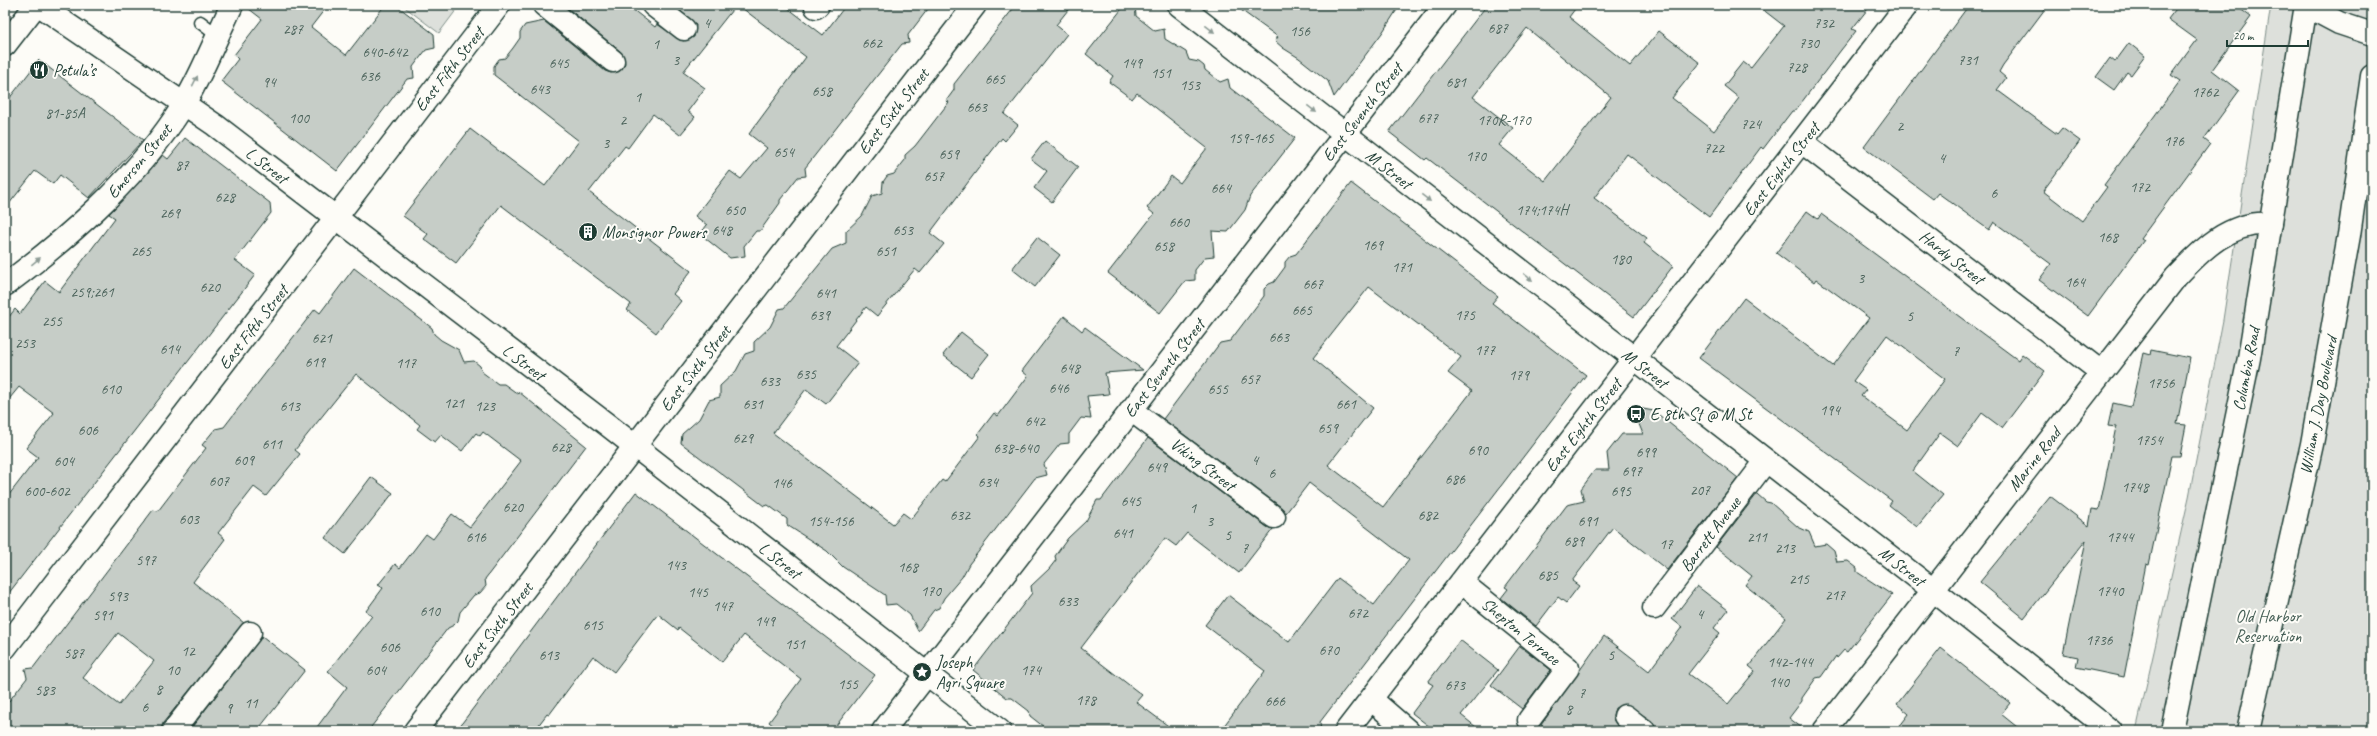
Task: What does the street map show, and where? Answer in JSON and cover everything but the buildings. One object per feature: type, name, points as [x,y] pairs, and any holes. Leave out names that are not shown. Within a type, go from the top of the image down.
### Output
[{"type":"street","points":[[5,45],[38,5]]},
{"type":"street","name":"L Street","points":[[38,5],[184,102],[634,446],[1000,731]]},
{"type":"street","name":"Emerson Street","points":[[5,285],[65,237],[121,185],[164,132],[184,102],[209,29],[232,5]]},
{"type":"street","name":"East Fifth Street","points":[[5,648],[499,5]]},
{"type":"street","points":[[544,5],[613,61]]},
{"type":"street","points":[[653,5],[684,29]]},
{"type":"street","name":"East Sixth Street","points":[[415,731],[975,5]]},
{"type":"street","name":"M Street","points":[[1179,5],[1933,590],[2111,731]]},
{"type":"street","name":"East Seventh Street","points":[[883,731],[1445,5]]},
{"type":"street","name":"East Eighth Street","points":[[1346,731],[1908,5]]},
{"type":"street","points":[[2305,5],[2339,23],[2372,34]]},
{"type":"street","name":"Columbia Road","points":[[2172,731],[2250,358],[2305,5]]},
{"type":"street","name":"William J. Day Boulevard","points":[[2248,731],[2312,444],[2348,242],[2372,76]]},
{"type":"street","name":"Hardy Street","points":[[1802,142],[2101,372]]},
{"type":"street","name":"Marine Road","points":[[1824,731],[2160,295],[2191,261],[2210,244],[2238,227],[2252,224],[2271,224]]},
{"type":"street","name":"Viking Street","points":[[1132,410],[1274,517]]},
{"type":"street","name":"Barrett Avenue","points":[[1654,608],[1766,461]]},
{"type":"street","name":"Shepton Terrace","points":[[1461,582],[1568,668],[1529,720]]},
{"type":"street","points":[[173,731],[250,633]]},
{"type":"street","points":[[1371,699],[1408,731]]},
{"type":"street","points":[[1625,716],[1644,731]]},
{"type":"green space","points":[[402,5],[460,5],[439,33]]},
{"type":"green space","name":"Old Harbor Reservation","points":[[2271,5],[2372,5],[2372,731],[2136,731],[2189,497],[2223,320]]},
{"type":"place","name":"Petula’s","points":[[39,70]]},
{"type":"place","name":"Monsignor Powers","points":[[588,232]]},
{"type":"place","name":"E 8th St @ M St","points":[[1636,414]]},
{"type":"place","name":"Joseph Agri Square","points":[[922,672]]}]
